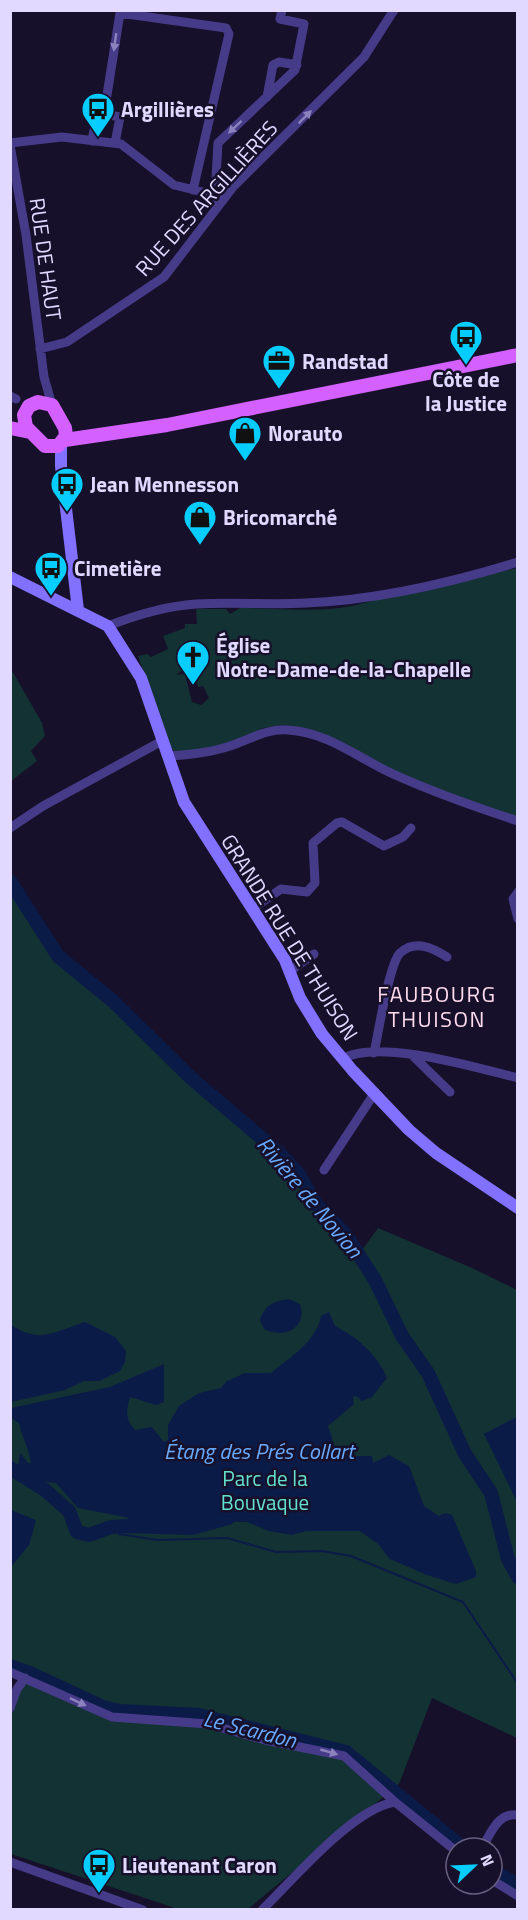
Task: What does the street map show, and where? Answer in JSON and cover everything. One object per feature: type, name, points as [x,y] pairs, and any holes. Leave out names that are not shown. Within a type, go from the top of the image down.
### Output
[{"type":"main road","points":[[10,428],[60,440],[166,425],[518,355]]},
{"type":"main road","points":[[10,421],[24,415],[35,403],[42,402],[52,405],[60,440]]},
{"type":"main road","points":[[24,415],[30,432]]},
{"type":"street","points":[[10,144],[62,137],[121,144],[174,185],[218,199],[218,142],[267,98],[297,65],[304,24],[280,19],[282,10]]},
{"type":"street","name":"RUE DES ARGILLIÈRES","points":[[40,349],[67,342],[164,277],[218,199],[364,57],[394,10]]},
{"type":"street","points":[[104,114],[120,13],[226,28],[229,34],[193,190]]},
{"type":"street","points":[[267,98],[273,65],[279,62],[297,65]]},
{"type":"street","points":[[92,141],[97,114],[104,114],[120,117],[116,143]]},
{"type":"street","name":"RUE DE HAUT","points":[[10,144],[44,377],[52,405]]},
{"type":"street","name":"RUE DE HAUT","points":[[35,403],[44,377]]},
{"type":"street","points":[[60,440],[78,610]]},
{"type":"street","points":[[108,626],[130,617],[195,604],[308,603],[368,597],[488,571],[518,562]]},
{"type":"street","name":"GRANDE RUE DE THUISON","points":[[10,577],[108,626],[141,678],[184,802],[290,971],[300,998],[315,1024],[342,1059],[408,1130],[436,1153],[518,1208]]},
{"type":"street","points":[[167,756],[196,755],[266,732],[286,729],[305,732],[323,736],[391,773],[438,794],[518,821]]},
{"type":"street","points":[[10,828],[43,806],[162,741]]},
{"type":"street","points":[[252,909],[281,888],[307,892],[313,889],[315,883],[313,843],[337,823],[342,822],[384,846],[389,846],[403,837],[411,828]]},
{"type":"street","points":[[518,891],[513,899],[518,920]]},
{"type":"street","points":[[374,1053],[392,972],[399,954],[412,947],[430,946],[447,957]]},
{"type":"street","points":[[290,971],[314,954]]},
{"type":"street","points":[[342,1059],[355,1054],[374,1053],[426,1056],[518,1078]]},
{"type":"street","points":[[412,1055],[450,1092]]},
{"type":"street","points":[[324,1170],[374,1094]]},
{"type":"street","points":[[10,1672],[112,1717],[208,1724],[265,1740],[344,1756],[394,1802],[444,1842]]},
{"type":"street","points":[[10,1708],[17,1689],[25,1678]]},
{"type":"street","points":[[262,1910],[351,1824],[376,1807],[394,1802]]},
{"type":"street","points":[[489,1836],[500,1818],[511,1814],[518,1815]]},
{"type":"street","points":[[10,1862],[143,1910]]},
{"type":"street","points":[[504,1887],[518,1896]]},
{"type":"green space","points":[[517,568],[517,818],[429,790],[317,731],[283,725],[263,728],[237,740],[199,751],[175,752],[169,746],[138,656],[147,654],[151,657],[168,649],[163,636],[185,628],[185,624],[197,624],[196,609],[226,609],[230,614],[240,608],[330,609],[365,603],[382,597]],"holes":[[[188,666],[195,671],[198,687],[203,686],[209,698],[201,705],[192,702],[185,674],[176,675]]]},
{"type":"green space","points":[[10,667],[42,723],[45,736],[31,751],[37,761],[11,781]]},
{"type":"green space","name":"Parc de la Bouvaque","points":[[11,874],[61,953],[115,1000],[194,1076],[280,1151],[300,1174],[318,1202],[362,1250],[378,1228],[517,1290],[517,1738],[432,1698],[399,1784],[248,1909],[178,1909],[11,1854],[11,1712],[21,1674],[11,1670]]},
{"type":"water","points":[[289,1299],[300,1304],[302,1313],[297,1326],[292,1330],[279,1333],[264,1329],[260,1320],[267,1307]]},
{"type":"water","name":"Étang des Prés Collart","points":[[329,1312],[335,1326],[366,1347],[378,1361],[387,1378],[372,1397],[362,1401],[356,1396],[353,1397],[354,1404],[328,1426],[338,1456],[372,1456],[373,1463],[389,1455],[409,1466],[424,1506],[439,1516],[446,1513],[452,1515],[476,1571],[476,1577],[456,1584],[427,1575],[390,1559],[378,1544],[360,1531],[306,1531],[292,1535],[269,1531],[247,1522],[133,1521],[125,1517],[78,1508],[56,1483],[36,1481],[18,1467],[20,1453],[28,1463],[31,1463],[19,1423],[11,1418],[11,1408],[110,1387],[164,1364],[164,1402],[156,1405],[130,1397],[127,1411],[129,1422],[135,1430],[152,1427],[164,1442],[168,1440],[168,1425],[179,1406],[199,1393],[221,1388],[227,1381],[245,1373],[271,1373],[308,1341],[321,1316]]},
{"type":"water","points":[[85,1322],[115,1337],[126,1351],[125,1362],[120,1371],[99,1381],[84,1381],[65,1390],[11,1402],[11,1325],[21,1331],[39,1335]]},
{"type":"water","points":[[517,1417],[517,1502],[484,1434]]},
{"type":"water","points":[[11,1510],[36,1520],[29,1545],[11,1567]]},
{"type":"waterway","name":"Rivière de Novion","points":[[10,881],[58,956],[114,1002],[191,1078],[278,1152],[298,1173],[316,1204],[346,1235],[375,1280],[402,1336],[428,1373],[465,1454],[491,1493],[508,1559],[518,1577]]},
{"type":"waterway","points":[[10,1468],[45,1490],[69,1511],[77,1532],[89,1535],[111,1527],[192,1528],[228,1518]]},
{"type":"waterway","points":[[119,1534],[157,1540],[227,1538],[276,1552],[322,1551],[351,1556],[463,1602],[518,1684]]},
{"type":"waterway","name":"Le Scardon","points":[[10,1666],[103,1707],[120,1711],[199,1715],[346,1752],[448,1836]]},
{"type":"waterway","name":"Le Scardon","points":[[504,1877],[518,1886]]},
{"type":"place","name":"Argillières","points":[[98,138]]},
{"type":"place","name":"Côte de la Justice","points":[[466,366]]},
{"type":"place","name":"Randstad","points":[[279,390]]},
{"type":"place","name":"Norauto","points":[[245,462]]},
{"type":"place","name":"Jean Mennesson","points":[[67,513]]},
{"type":"place","name":"Bricomarché","points":[[200,546]]},
{"type":"place","name":"Cimetière","points":[[51,597]]},
{"type":"place","name":"Église Notre-Dame-de-la-Chapelle","points":[[193,686]]},
{"type":"place","name":"Lieutenant Caron","points":[[99,1894]]},
{"type":"district","name":"FAUBOURG THUISON","points":[[437,1006]]}]
